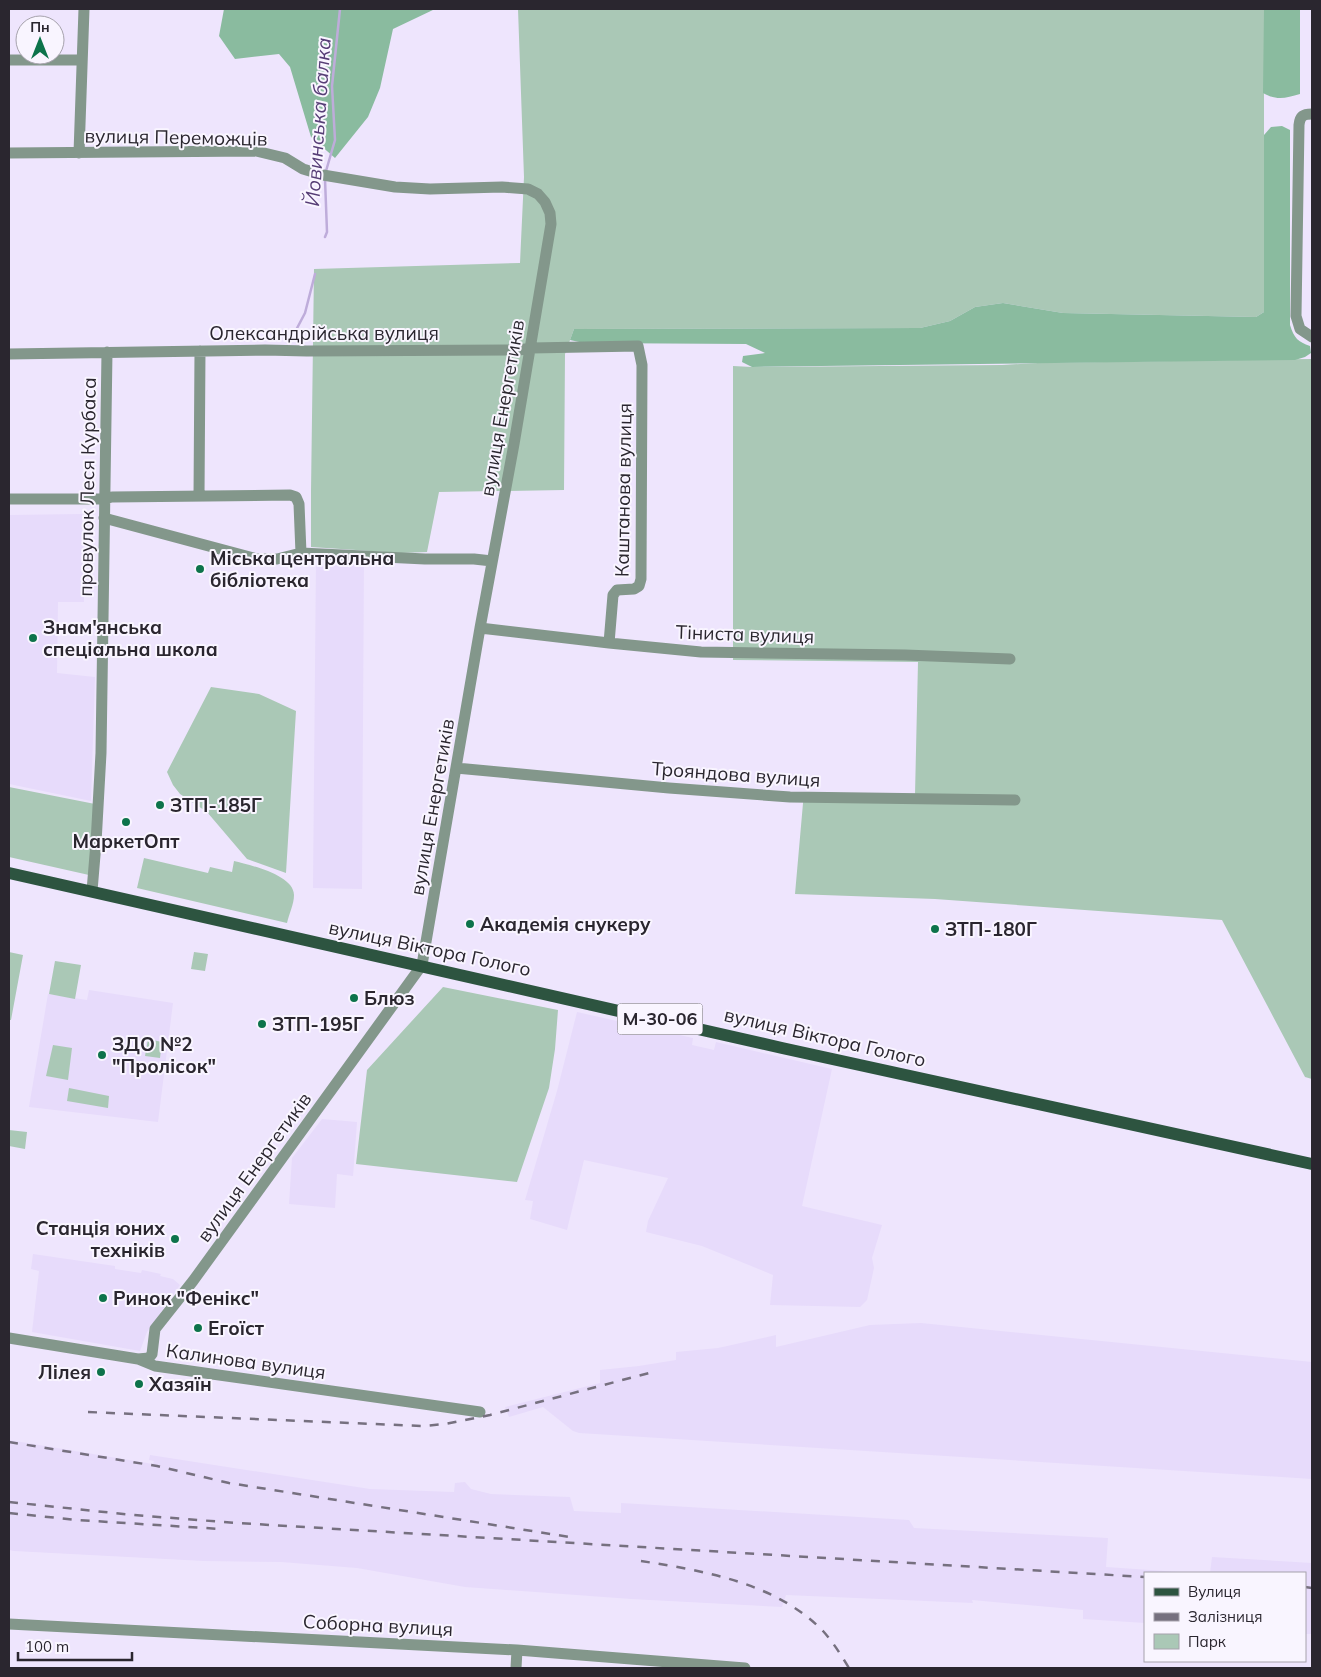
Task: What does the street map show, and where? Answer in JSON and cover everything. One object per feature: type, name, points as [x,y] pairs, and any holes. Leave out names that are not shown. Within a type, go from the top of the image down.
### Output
[{"type":"main road","name":"вулиця Віктора Голого","points":[[9,873],[782,1048],[1312,1164]]},
{"type":"street","points":[[79,153],[84,9]]},
{"type":"street","points":[[9,60],[82,60]]},
{"type":"street","points":[[1312,114],[1303,115],[1299,125],[1296,316],[1300,329],[1312,337]]},
{"type":"street","name":"вулиця Переможців","points":[[9,153],[256,152],[285,158],[303,169],[326,176],[395,187],[430,189],[517,188]]},
{"type":"street","name":"вулиця Енергетиків","points":[[138,1359],[148,1358],[152,1354],[155,1329],[193,1281],[422,966],[480,628],[531,348],[551,224],[548,208],[538,194],[528,189],[517,188]]},
{"type":"street","name":"Олександрійська вулиця","points":[[9,354],[200,351],[520,350],[531,348],[638,346]]},
{"type":"street","name":"Каштанова вулиця","points":[[609,643],[613,595],[617,590],[639,586],[641,579],[642,365],[638,346]]},
{"type":"street","points":[[199,496],[200,351]]},
{"type":"street","name":"провулок Леся Курбаса","points":[[92,891],[100,770],[104,626],[107,352]]},
{"type":"street","points":[[9,499],[290,495],[296,497],[300,504],[301,552]]},
{"type":"street","points":[[104,518],[257,559],[277,559],[301,552],[492,561]]},
{"type":"street","name":"Тіниста вулиця","points":[[480,628],[701,652],[1010,659]]},
{"type":"street","name":"Трояндова вулиця","points":[[456,768],[669,788],[790,797],[1015,800]]},
{"type":"street","name":"Калинова вулиця","points":[[9,1338],[138,1359],[155,1366],[480,1412]]},
{"type":"street","name":"Соборна вулиця","points":[[9,1624],[517,1650],[745,1668]]},
{"type":"street","points":[[516,1668],[517,1650]]},
{"type":"shaded area","name":"Знам'янська спеціальна школа","points":[[82,514],[84,602],[58,602],[57,673],[95,677],[91,801],[9,784],[9,515]]},
{"type":"shaded area","points":[[316,558],[364,559],[362,889],[313,888]]},
{"type":"shaded area","name":"ЗДО №2 \"Пролісок\"","points":[[89,990],[173,1003],[158,1122],[29,1107],[48,994],[87,1000]]},
{"type":"shaded area","points":[[577,1012],[693,1038],[692,1045],[714,1050],[716,1042],[832,1069],[802,1206],[882,1225],[872,1258],[874,1268],[867,1300],[860,1307],[770,1305],[773,1275],[702,1246],[646,1232],[648,1221],[668,1178],[584,1160],[567,1230],[530,1219],[533,1201],[525,1200],[557,1091]]},
{"type":"shaded area","points":[[322,1119],[357,1122],[353,1176],[337,1174],[335,1208],[289,1204],[292,1158]]},
{"type":"shaded area","name":"Ринок \"Фенікс\"","points":[[33,1254],[115,1266],[115,1269],[141,1273],[142,1270],[161,1274],[160,1276],[173,1279],[180,1285],[147,1332],[140,1351],[32,1332],[39,1271],[31,1269]]},
{"type":"shaded area","points":[[921,1323],[1312,1362],[1312,1479],[579,1433],[573,1431],[543,1407],[509,1417],[505,1407],[600,1383],[600,1370],[676,1360],[676,1352],[718,1348],[776,1335],[776,1347],[870,1325]]},
{"type":"shaded area","points":[[9,1440],[153,1464],[154,1461],[149,1460],[150,1455],[370,1489],[454,1492],[455,1483],[465,1482],[471,1489],[491,1494],[570,1497],[574,1511],[621,1513],[621,1503],[909,1520],[914,1528],[1108,1538],[1106,1567],[1179,1572],[1144,1572],[1144,1623],[1083,1619],[1083,1610],[972,1600],[973,1603],[786,1595],[782,1607],[631,1599],[465,1587],[357,1568],[281,1562],[204,1561],[9,1550]]},
{"type":"shaded area","points":[[1212,1557],[1312,1563],[1312,1634],[1306,1634],[1306,1572],[1210,1572]]},
{"type":"green space","points":[[224,9],[435,9],[393,29],[380,88],[368,117],[335,158],[311,137],[290,67],[279,54],[235,59],[219,36]]},
{"type":"green space","points":[[518,9],[1264,9],[1264,312],[1256,317],[1063,313],[1003,303],[975,307],[950,321],[920,328],[574,329],[565,354],[564,490],[439,492],[427,552],[401,553],[311,547],[314,269],[520,263],[524,177]]},
{"type":"green space","points":[[1264,9],[1300,9],[1300,94],[1286,98],[1277,98],[1263,93]]},
{"type":"green space","points":[[1282,126],[1290,130],[1290,325],[1297,339],[1310,346],[1311,353],[1305,357],[1295,360],[752,367],[742,362],[743,356],[765,353],[746,344],[584,343],[570,340],[574,329],[920,328],[950,321],[975,307],[1003,303],[1063,313],[1256,317],[1264,312],[1264,135],[1271,127]]},
{"type":"green space","points":[[1312,359],[1312,1079],[1305,1077],[1222,920],[935,899],[795,894],[804,792],[915,795],[918,662],[733,660],[733,366],[1002,365]]},
{"type":"green space","points":[[211,687],[259,694],[296,711],[286,873],[247,859],[207,812],[180,794],[167,772]]},
{"type":"green space","points":[[9,787],[95,804],[89,875],[9,857]]},
{"type":"green space","points":[[144,858],[208,873],[210,867],[232,872],[234,861],[270,872],[287,882],[292,888],[294,898],[287,923],[137,888]]},
{"type":"green space","points":[[9,952],[23,955],[11,1020],[9,1020]]},
{"type":"green space","points":[[194,952],[208,954],[205,971],[191,969]]},
{"type":"green space","points":[[55,961],[81,965],[75,999],[49,994]]},
{"type":"green space","points":[[443,987],[558,1010],[549,1088],[517,1182],[356,1164],[367,1070]]},
{"type":"green space","points":[[148,1039],[162,1042],[160,1058],[145,1056]]},
{"type":"green space","points":[[53,1045],[72,1048],[68,1080],[46,1076]]},
{"type":"green space","points":[[69,1088],[109,1096],[108,1108],[67,1101]]},
{"type":"green space","points":[[9,1130],[27,1132],[25,1149],[9,1146]]},
{"type":"waterway","name":"Йовинська балка","points":[[326,171],[335,140],[332,86],[340,9]]},
{"type":"waterway","name":"Йовинська балка","points":[[325,179],[327,232],[325,237]]},
{"type":"waterway","name":"Йовинська балка","points":[[295,332],[305,313],[315,274]]},
{"type":"railway","points":[[88,1412],[423,1426],[445,1424],[490,1415],[649,1373]]},
{"type":"railway","points":[[9,1442],[157,1466],[229,1483],[576,1538]]},
{"type":"railway","points":[[9,1502],[133,1515],[237,1523],[1144,1577]]},
{"type":"railway","points":[[9,1513],[77,1520],[221,1529]]},
{"type":"railway","points":[[641,1561],[714,1575],[762,1590],[784,1601],[823,1631],[834,1644],[849,1668]]},
{"type":"railway","points":[[1306,1587],[1312,1588]]},
{"type":"place","name":"Міська центральна бібліотека","points":[[200,569]]},
{"type":"place","name":"Знам'янська спеціальна школа","points":[[33,638]]},
{"type":"place","name":"ЗТП-185Г","points":[[160,805]]},
{"type":"place","name":"МаркетОпт","points":[[126,822]]},
{"type":"place","name":"Академія снукеру","points":[[470,924]]},
{"type":"place","name":"ЗТП-180Г","points":[[935,929]]},
{"type":"place","name":"Блюз","points":[[354,998]]},
{"type":"place","name":"ЗТП-195Г","points":[[262,1024]]},
{"type":"place","name":"ЗДО №2 \"Пролісок\"","points":[[102,1055]]},
{"type":"place","name":"Станція юних техніків","points":[[175,1239]]},
{"type":"place","name":"Ринок \"Фенікс\"","points":[[103,1298]]},
{"type":"place","name":"Егоїст","points":[[198,1328]]},
{"type":"place","name":"Лілея","points":[[101,1372]]},
{"type":"place","name":"Хазяїн","points":[[139,1384]]}]
